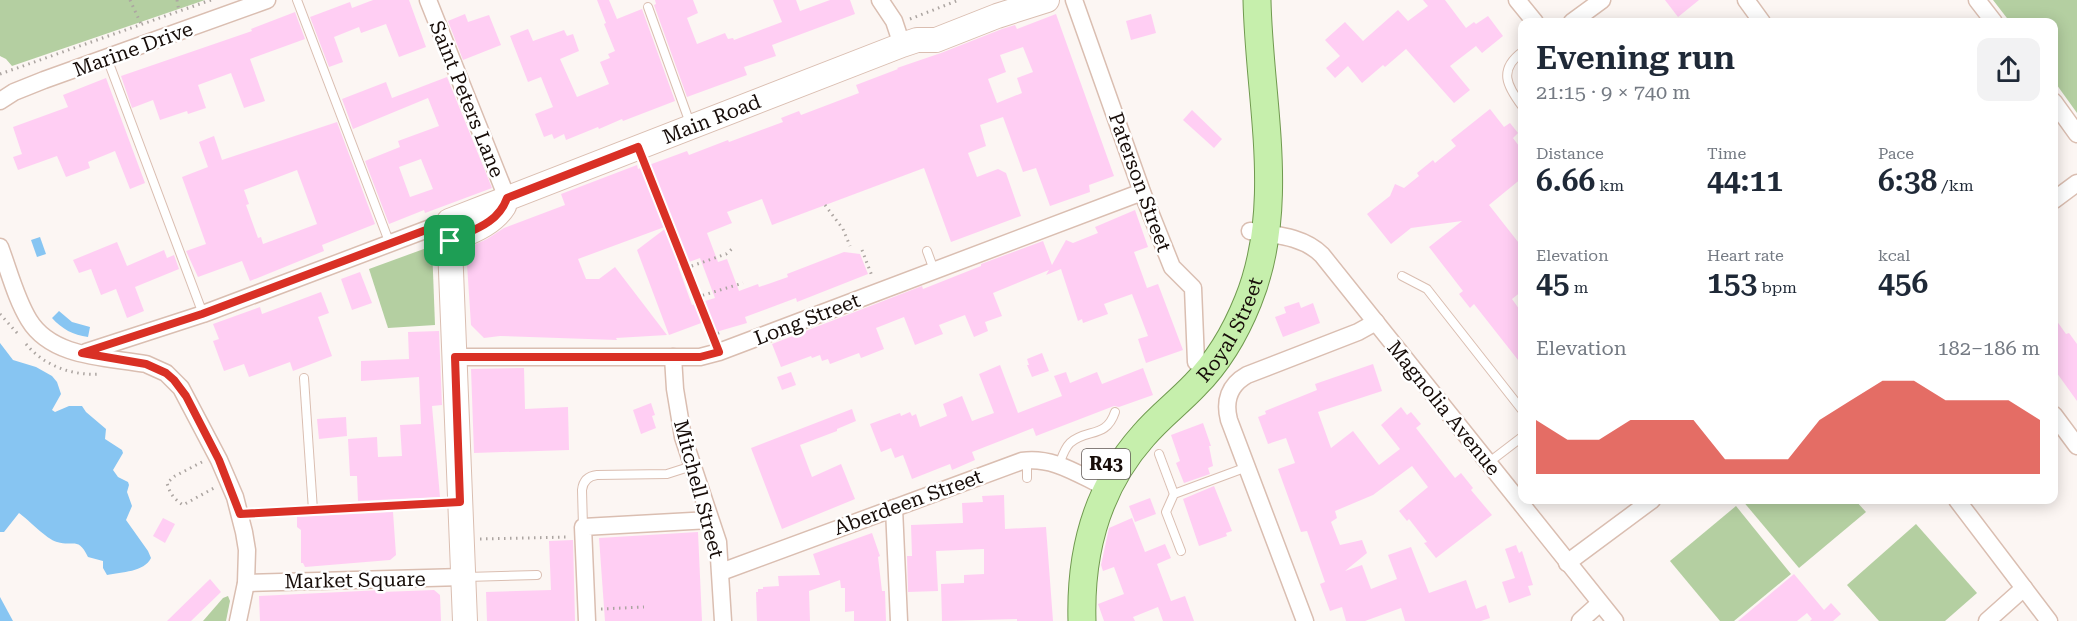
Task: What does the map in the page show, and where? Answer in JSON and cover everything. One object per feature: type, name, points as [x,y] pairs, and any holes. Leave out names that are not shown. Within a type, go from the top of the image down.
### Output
[{"type":"main road","name":"Main Road","points":[[507,198],[692,126],[902,33],[931,27],[1001,0]]},
{"type":"main road","name":"Main Road","points":[[902,33],[936,40],[997,16],[1047,0]]},
{"type":"main road","name":"Royal Street","points":[[1064,621],[1066,582],[1071,550],[1095,482],[1136,424],[1173,389],[1196,362],[1230,300],[1244,257],[1259,233],[1253,195],[1243,0]]},
{"type":"main road","name":"Royal Street","points":[[1082,621],[1083,566],[1093,526],[1109,488],[1139,440],[1196,385],[1221,353],[1250,299],[1269,174],[1257,0]]},
{"type":"main road","points":[[465,621],[450,231],[488,224],[498,216],[507,198]]},
{"type":"street","name":"Marine Drive","points":[[0,101],[14,93],[267,0]]},
{"type":"street","name":"Saint Peters Lane","points":[[428,0],[507,198]]},
{"type":"street","points":[[880,0],[902,33]]},
{"type":"street","points":[[890,0],[902,33]]},
{"type":"street","name":"Paterson Street","points":[[1074,0],[1142,192],[1172,267],[1193,288],[1196,362]]},
{"type":"street","points":[[1517,0],[1531,18]]},
{"type":"street","points":[[1577,18],[1602,0]]},
{"type":"street","points":[[1746,0],[1759,18]]},
{"type":"street","points":[[1977,0],[1991,18]]},
{"type":"street","points":[[2058,108],[2077,134]]},
{"type":"street","points":[[2058,197],[2077,183]]},
{"type":"street","name":"Long Street","points":[[455,357],[700,357],[719,352],[1142,192]]},
{"type":"street","points":[[82,353],[202,314],[390,244],[450,231]]},
{"type":"street","name":"Magnolia Avenue","points":[[1259,233],[1291,237],[1317,250],[1518,502]]},
{"type":"street","points":[[0,247],[25,314],[44,338],[57,346],[82,353],[146,364],[166,373],[186,396],[228,479],[240,514],[247,550],[246,583],[238,621]]},
{"type":"street","points":[[1305,621],[1229,420],[1226,403],[1231,389],[1241,378],[1358,332],[1376,322]]},
{"type":"street","points":[[146,364],[144,352],[156,329]]},
{"type":"street","name":"Mitchell Street","points":[[673,357],[681,426],[718,542],[723,621]]},
{"type":"street","points":[[2058,420],[2077,446]]},
{"type":"street","name":"Aberdeen Street","points":[[721,572],[1026,460],[1040,460],[1059,465],[1095,482]]},
{"type":"street","name":"Magnolia Avenue","points":[[1520,504],[1615,621]]},
{"type":"street","points":[[1567,563],[1647,504]]},
{"type":"street","points":[[1960,504],[2049,621]]},
{"type":"street","points":[[894,507],[899,621]]},
{"type":"street","points":[[587,615],[583,532],[710,520]]},
{"type":"street","name":"Market Square","points":[[246,583],[463,577]]},
{"type":"street","points":[[1987,621],[2024,588]]},
{"type":"street","points":[[1580,621],[1600,603]]},
{"type":"lane","points":[[297,0],[390,244]]},
{"type":"lane","points":[[648,7],[692,126]]},
{"type":"lane","points":[[1518,56],[1507,75],[1511,91],[1518,101]]},
{"type":"lane","points":[[107,58],[202,314]]},
{"type":"lane","points":[[927,251],[934,270]]},
{"type":"lane","points":[[1402,276],[1427,289],[1518,405]]},
{"type":"lane","points":[[304,378],[313,510]]},
{"type":"lane","points":[[1059,465],[1070,443],[1081,436],[1102,430],[1111,422],[1115,412]]},
{"type":"lane","points":[[1488,464],[1518,439]]},
{"type":"lane","points":[[1159,454],[1174,495]]},
{"type":"lane","points":[[1026,460],[1027,478]]},
{"type":"lane","points":[[583,532],[582,485],[588,478],[667,474],[692,466]]},
{"type":"lane","points":[[1181,551],[1166,512],[1174,495],[1247,467]]},
{"type":"lane","points":[[240,514],[460,502]]},
{"type":"lane","points":[[463,577],[537,575]]},
{"type":"path","points":[[130,0],[141,24]]},
{"type":"path","points":[[177,0],[179,11]]},
{"type":"path","points":[[0,74],[211,0]]},
{"type":"path","points":[[902,33],[959,0]]},
{"type":"path","points":[[638,147],[719,352]]},
{"type":"path","points":[[825,206],[843,229],[850,246]]},
{"type":"path","points":[[686,268],[726,254],[733,248]]},
{"type":"path","points":[[862,250],[872,276]]},
{"type":"path","points":[[697,297],[742,283]]},
{"type":"path","points":[[0,314],[20,336]]},
{"type":"path","points":[[25,342],[43,360],[57,368],[98,375],[106,373]]},
{"type":"path","points":[[206,460],[175,476],[167,483],[169,491],[174,500],[183,505],[220,486]]},
{"type":"path","points":[[462,543],[477,543],[477,539],[583,532]]},
{"type":"path","points":[[587,615],[644,607]]},
{"type":"green space","points":[[0,0],[205,0],[12,66],[0,56]]},
{"type":"green space","points":[[1993,0],[2077,0],[2077,113],[2058,87],[2058,18],[2007,18]]},
{"type":"green space","points":[[432,246],[435,325],[388,328],[369,269]]},
{"type":"green space","points":[[1745,504],[1859,504],[1866,512],[1799,568]]},
{"type":"green space","points":[[1736,506],[1791,574],[1734,621],[1720,621],[1670,561]]},
{"type":"green space","points":[[1916,524],[1977,593],[1945,621],[1879,621],[1847,585]]},
{"type":"green space","points":[[228,596],[230,601],[226,621],[203,621],[223,598]]},
{"type":"water","points":[[40,237],[46,254],[37,257],[31,240]]},
{"type":"water","points":[[59,311],[72,322],[90,327],[88,337],[77,335],[56,322],[52,318]]},
{"type":"water","points":[[0,343],[13,360],[36,367],[52,376],[57,382],[61,394],[52,410],[55,412],[69,406],[82,406],[106,429],[105,439],[122,450],[123,453],[113,470],[118,477],[128,482],[127,492],[132,506],[126,520],[148,551],[151,558],[148,563],[132,571],[107,575],[103,568],[103,561],[88,557],[78,544],[53,540],[19,513],[4,532],[0,532]]},
{"type":"water","points":[[0,597],[13,621],[0,621]]},
{"type":"building","points":[[373,0],[409,0],[426,47],[399,57],[386,24],[361,33],[359,27],[334,37],[343,62],[329,67],[310,17],[350,2],[352,8]]},
{"type":"building","points":[[597,0],[609,0],[617,19],[642,9],[675,101],[566,140],[564,134],[554,139],[552,134],[544,137],[535,114],[553,107],[541,77],[528,82],[510,36],[528,29],[533,41],[564,30],[567,36],[573,34],[579,51],[560,59],[577,97],[609,84],[600,62],[610,58],[608,54],[615,51]]},
{"type":"building","points":[[655,0],[693,0],[698,13],[687,18],[697,44],[725,33],[728,39],[733,38],[734,40],[782,22],[773,0],[796,0],[800,11],[830,0],[850,0],[855,14],[772,45],[776,56],[744,67],[747,75],[687,97],[654,5]]},
{"type":"building","points":[[1423,0],[1445,0],[1466,28],[1488,16],[1503,36],[1482,53],[1476,46],[1450,66],[1470,90],[1454,103],[1406,49],[1362,83],[1348,66],[1335,78],[1326,68],[1340,56],[1325,40],[1345,22],[1363,41],[1398,10],[1408,21],[1428,6]]},
{"type":"building","points":[[1665,0],[1699,0],[1678,17]]},
{"type":"building","points":[[295,12],[305,39],[250,59],[265,101],[244,108],[231,73],[198,85],[206,108],[188,114],[187,111],[160,120],[153,100],[132,108],[121,76],[252,31],[251,29]]},
{"type":"building","points":[[465,14],[468,22],[489,15],[501,45],[463,60],[448,21]]},
{"type":"building","points":[[1056,14],[1114,176],[1089,185],[1090,192],[1050,206],[1036,168],[1023,172],[1003,117],[980,125],[986,146],[968,153],[977,177],[998,169],[1006,173],[1021,216],[951,242],[924,168],[772,225],[762,199],[727,212],[732,223],[707,233],[718,262],[727,259],[739,291],[788,277],[787,274],[844,252],[860,254],[868,274],[797,302],[796,298],[745,317],[747,323],[716,332],[712,319],[669,335],[637,250],[670,225],[578,259],[586,279],[599,279],[615,267],[667,335],[616,338],[617,340],[500,336],[484,338],[471,325],[466,249],[504,228],[565,205],[561,194],[637,165],[638,169],[687,151],[689,155],[728,140],[729,142],[783,122],[781,118],[799,111],[801,115],[859,93],[856,85],[897,68],[1002,29],[1015,25],[1017,29]],"holes":[[[1023,47],[1033,72],[1017,78],[1022,93],[997,103],[988,79],[1006,72],[1000,55]],[[700,258],[715,298],[692,305],[678,266]]]},
{"type":"building","points":[[1151,14],[1156,33],[1131,40],[1126,21]]},
{"type":"building","points":[[447,77],[492,188],[389,224],[365,161],[400,147],[398,141],[439,126],[428,98],[353,129],[342,99],[386,82],[392,98]],"holes":[[[421,159],[433,189],[410,197],[399,167]]]},
{"type":"building","points":[[106,78],[145,183],[130,189],[115,151],[88,162],[90,168],[66,177],[57,156],[18,170],[13,157],[22,154],[13,127],[68,107],[63,95]]},
{"type":"building","points":[[1490,109],[1504,127],[1510,123],[1518,133],[1513,138],[1518,145],[1518,181],[1489,205],[1518,242],[1518,294],[1512,299],[1518,307],[1518,360],[1474,304],[1470,308],[1459,294],[1463,291],[1429,247],[1462,221],[1411,228],[1391,244],[1367,214],[1390,196],[1395,184],[1404,188],[1433,160],[1435,163],[1456,146],[1451,140]]},
{"type":"building","points":[[1192,110],[1222,139],[1214,148],[1183,120]]},
{"type":"building","points":[[337,122],[375,224],[322,245],[324,251],[250,281],[242,261],[198,277],[186,251],[206,244],[182,177],[208,167],[199,142],[214,136],[222,160]],"holes":[[[297,170],[317,224],[263,244],[261,237],[258,238],[246,205],[249,204],[244,190]]]},
{"type":"building","points":[[1135,210],[1148,247],[1134,252],[1147,288],[1158,284],[1183,350],[1146,363],[1138,339],[1148,336],[1132,294],[1104,304],[1108,314],[1083,323],[1082,319],[1078,321],[1061,269],[1046,275],[1049,270],[993,293],[1002,316],[985,322],[988,331],[974,337],[965,315],[939,325],[943,334],[915,345],[904,317],[876,328],[884,349],[861,358],[859,353],[830,364],[828,359],[822,361],[820,355],[812,358],[811,356],[781,367],[772,344],[922,286],[923,289],[1043,241],[1052,265],[1066,240],[1073,243],[1098,233],[1095,227]]},
{"type":"building","points":[[117,242],[127,266],[164,250],[167,258],[174,255],[179,269],[135,287],[144,311],[127,318],[116,289],[101,295],[91,269],[79,273],[73,260]]},
{"type":"building","points":[[360,272],[372,303],[352,310],[341,279]]},
{"type":"building","points":[[321,292],[329,313],[318,317],[332,356],[293,371],[290,362],[249,377],[244,364],[224,371],[213,341],[219,339],[213,324],[260,307],[262,314]]},
{"type":"building","points":[[1299,302],[1301,308],[1313,303],[1320,323],[1283,337],[1275,317],[1286,313],[1284,307]]},
{"type":"building","points":[[2058,323],[2077,344],[2077,401],[2058,375]]},
{"type":"building","points":[[439,331],[442,405],[432,406],[440,497],[358,501],[357,476],[350,476],[348,439],[377,437],[378,457],[402,456],[400,425],[421,424],[419,377],[361,381],[361,361],[409,359],[408,332]]},
{"type":"building","points":[[1042,353],[1049,371],[1032,377],[1027,359]]},
{"type":"building","points":[[1373,364],[1382,391],[1318,412],[1331,448],[1353,431],[1379,465],[1400,449],[1381,425],[1401,407],[1407,415],[1411,412],[1421,424],[1416,428],[1455,478],[1461,473],[1473,488],[1471,490],[1492,515],[1436,558],[1409,519],[1407,521],[1399,511],[1428,487],[1412,466],[1373,495],[1335,511],[1337,518],[1331,522],[1340,545],[1362,540],[1367,553],[1345,571],[1362,565],[1371,589],[1397,579],[1388,555],[1411,547],[1429,593],[1466,580],[1476,609],[1486,605],[1490,618],[1481,621],[1405,621],[1401,608],[1365,621],[1346,621],[1342,607],[1330,611],[1320,584],[1325,582],[1307,531],[1301,532],[1278,469],[1295,463],[1286,438],[1268,444],[1258,417],[1266,414],[1265,411],[1317,390],[1315,384]]},
{"type":"building","points":[[1000,365],[1018,413],[1062,396],[1054,376],[1066,372],[1070,383],[1097,372],[1102,384],[1143,368],[1153,395],[1119,407],[1114,406],[1036,436],[1033,428],[972,452],[975,460],[952,470],[950,464],[912,479],[903,455],[895,458],[891,448],[881,452],[870,424],[900,413],[901,416],[910,412],[912,416],[916,414],[920,427],[947,416],[943,404],[962,396],[972,421],[994,413],[979,374]]},
{"type":"building","points":[[524,368],[525,409],[568,407],[569,450],[474,453],[471,369]]},
{"type":"building","points":[[791,372],[796,385],[782,390],[777,377]]},
{"type":"building","points":[[651,403],[656,428],[641,434],[633,410]]},
{"type":"building","points":[[852,409],[856,421],[800,445],[812,477],[841,464],[855,499],[782,529],[751,448]]},
{"type":"building","points":[[346,417],[347,436],[319,439],[317,419]]},
{"type":"building","points":[[1203,423],[1211,446],[1209,446],[1213,466],[1208,468],[1210,474],[1184,483],[1176,463],[1180,461],[1171,435]]},
{"type":"building","points":[[1214,486],[1232,531],[1226,533],[1227,536],[1199,546],[1183,499]]},
{"type":"building","points":[[1004,495],[1005,529],[1046,527],[1053,621],[1017,621],[1017,619],[942,621],[941,584],[964,583],[964,575],[984,574],[984,549],[936,551],[938,591],[908,592],[907,556],[912,556],[911,525],[963,523],[962,503],[983,502],[982,496]]},
{"type":"building","points":[[1150,498],[1156,514],[1135,522],[1129,506]]},
{"type":"building","points":[[393,512],[396,555],[390,560],[305,567],[301,563],[301,530],[297,527],[297,517]]},
{"type":"building","points":[[163,518],[175,524],[165,543],[153,536]]},
{"type":"building","points":[[1132,518],[1145,552],[1165,544],[1171,558],[1157,564],[1171,601],[1185,596],[1194,621],[1163,621],[1158,607],[1133,617],[1135,621],[1104,621],[1098,604],[1124,594],[1114,567],[1103,571],[1101,565],[1109,528]]},
{"type":"building","points":[[698,532],[702,621],[605,621],[599,538]]},
{"type":"building","points":[[872,533],[880,556],[878,557],[882,591],[885,591],[886,621],[854,621],[854,611],[845,612],[845,588],[841,588],[840,580],[809,591],[810,621],[757,621],[756,592],[758,589],[779,586],[778,576],[820,575],[813,554]]},
{"type":"building","points":[[573,540],[575,621],[487,621],[486,592],[551,590],[549,541]]},
{"type":"building","points":[[1516,545],[1519,553],[1522,551],[1533,585],[1528,586],[1531,595],[1509,603],[1502,582],[1515,578],[1505,549]]},
{"type":"building","points":[[1794,574],[1824,610],[1831,603],[1841,614],[1833,621],[1810,621],[1812,619],[1807,613],[1797,621],[1738,621]]},
{"type":"building","points":[[210,579],[221,592],[191,621],[167,621]]},
{"type":"building","points":[[382,590],[382,592],[434,590],[440,595],[441,621],[260,621],[259,596]]},
{"type":"route","points":[[638,147],[719,352],[700,357],[455,357],[460,502],[240,514],[219,460],[186,396],[174,380],[166,373],[146,364],[82,353],[202,314],[450,221],[450,241],[488,224],[498,216],[507,198],[638,147]]}]
